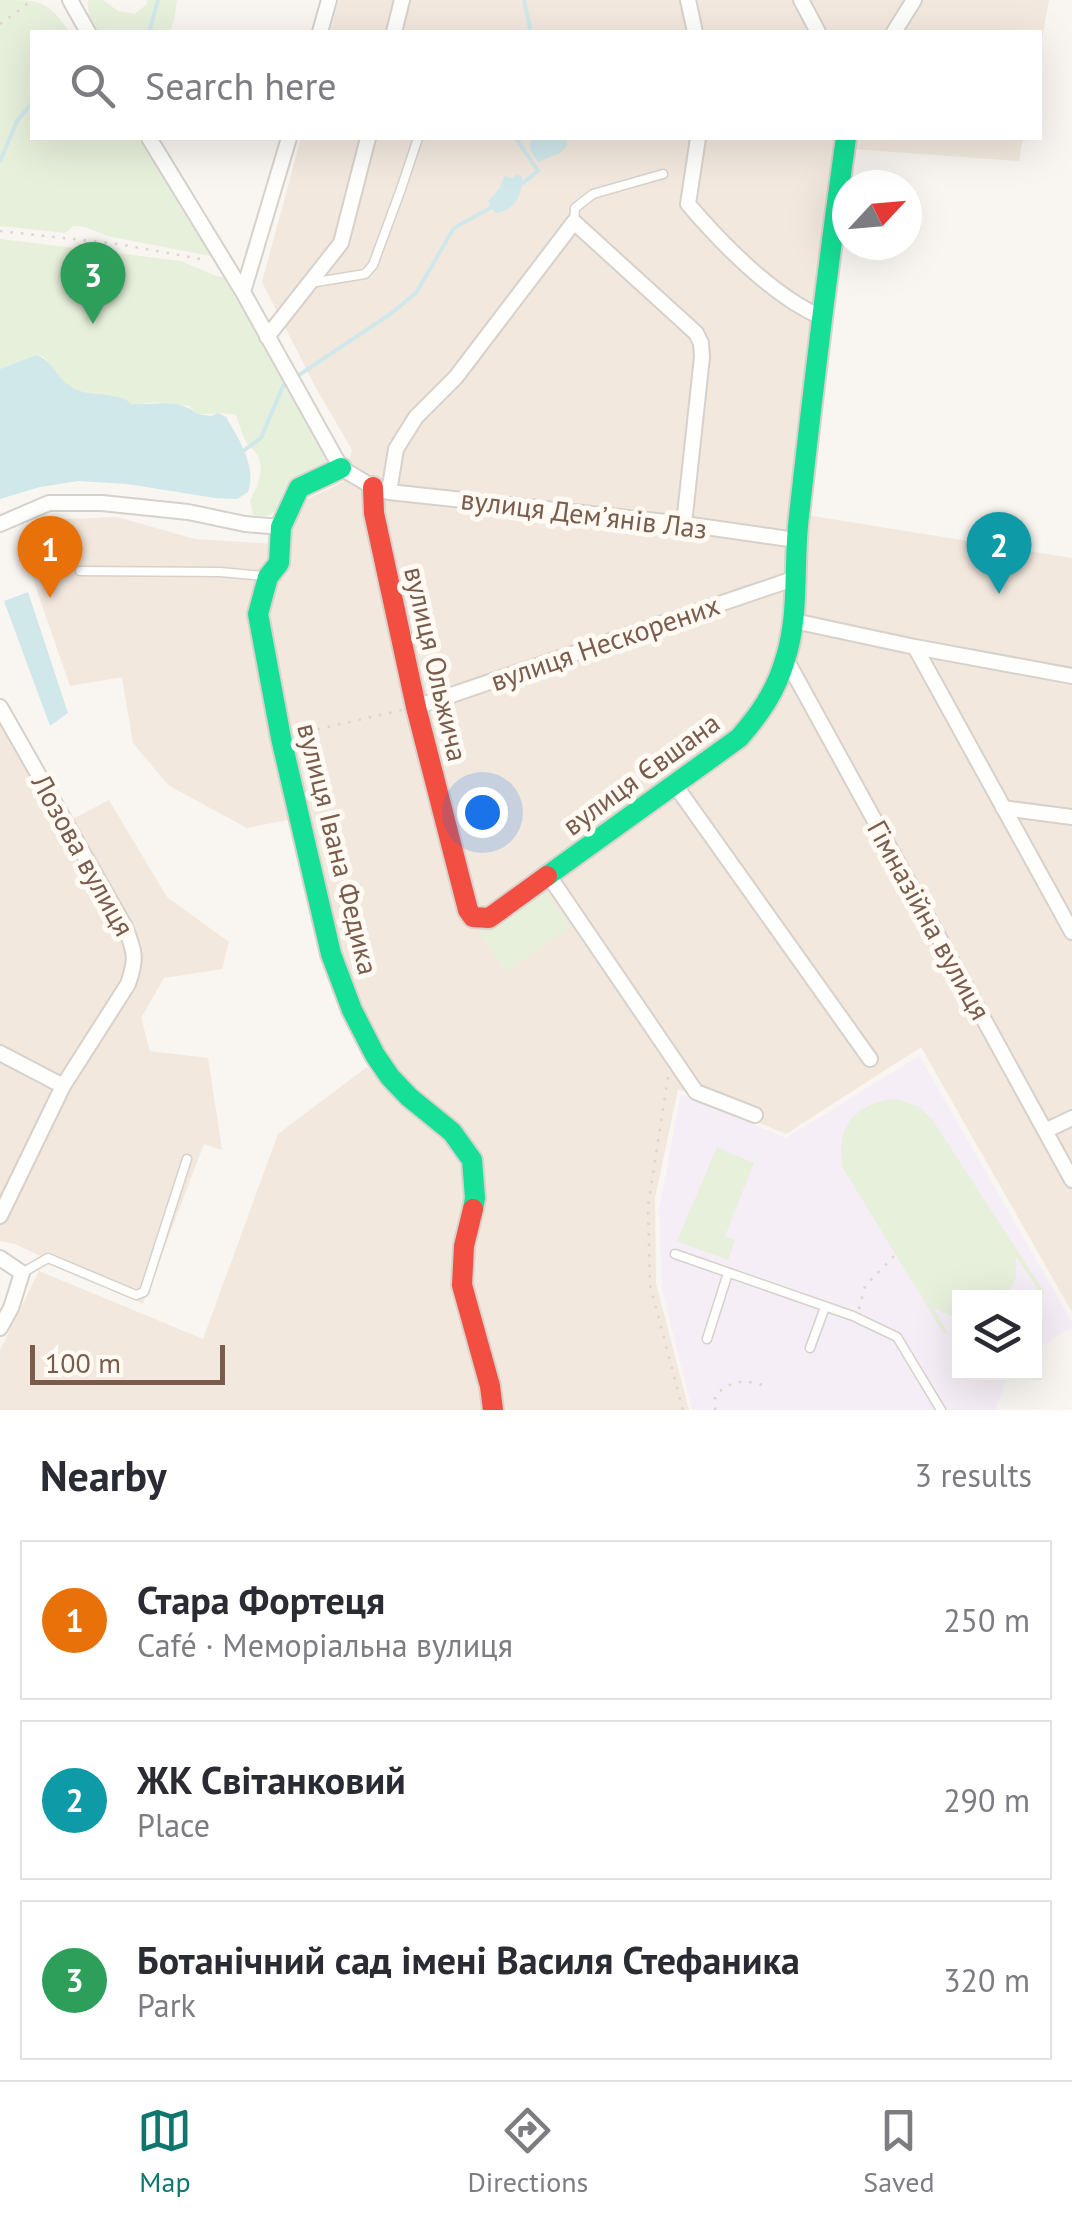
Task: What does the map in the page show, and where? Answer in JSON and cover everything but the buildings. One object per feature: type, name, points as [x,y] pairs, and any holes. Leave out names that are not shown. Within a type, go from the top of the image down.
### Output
[{"type":"street","points":[[70,0],[87,30]]},
{"type":"street","points":[[321,30],[329,0]]},
{"type":"street","points":[[394,30],[402,0]]},
{"type":"street","points":[[688,0],[695,30]]},
{"type":"street","points":[[801,0],[817,30]]},
{"type":"street","points":[[895,30],[914,0]]},
{"type":"street","points":[[150,140],[244,292],[341,468],[381,490],[396,449],[416,417],[456,377],[574,222],[696,333],[701,343],[684,524]]},
{"type":"street","points":[[244,292],[288,140]]},
{"type":"street","points":[[267,337],[341,243],[367,140]]},
{"type":"street","points":[[698,140],[688,204],[723,245],[800,308],[821,317]]},
{"type":"street","name":"вулиця Євшана","points":[[468,910],[473,917],[489,918],[549,876],[738,738],[771,697],[786,659],[794,621],[796,540],[846,140]]},
{"type":"street","name":"вулиця Івана Федика","points":[[341,468],[299,488],[281,527],[280,563],[268,576],[258,614],[281,738],[330,954],[352,1010],[390,1077],[452,1132],[472,1160],[475,1198],[464,1246],[462,1285],[493,1410]]},
{"type":"street","name":"вулиця Демʼянів Лаз","points":[[381,490],[796,540]]},
{"type":"street","name":"вулиця Ольжича","points":[[381,490],[374,514],[416,707],[468,910]]},
{"type":"street","points":[[0,524],[48,503],[102,502],[281,527]]},
{"type":"street","name":"вулиця Нескорених","points":[[416,707],[794,579]]},
{"type":"street","points":[[794,621],[914,648],[1072,676]]},
{"type":"street","points":[[914,648],[1072,932]]},
{"type":"street","name":"Гімназійна вулиця","points":[[786,659],[1072,1180]]},
{"type":"street","name":"Лозова вулиця","points":[[0,707],[135,950],[128,984],[63,1086],[0,1216]]},
{"type":"street","points":[[675,785],[870,1059]]},
{"type":"street","points":[[1004,808],[1072,817]]},
{"type":"street","points":[[549,876],[696,1092],[754,1116]]},
{"type":"street","points":[[0,1053],[63,1086]]},
{"type":"street","points":[[1045,1132],[1072,1118]]},
{"type":"street","points":[[0,1258],[22,1273],[0,1328]]},
{"type":"lane","points":[[310,283],[366,274],[373,265],[417,140]]},
{"type":"lane","points":[[574,222],[575,208],[593,194],[663,174]]},
{"type":"lane","points":[[80,571],[268,576]]},
{"type":"lane","points":[[22,1273],[48,1258],[136,1295],[144,1292],[187,1159]]},
{"type":"lane","points":[[675,1254],[856,1318],[898,1337],[942,1410]]},
{"type":"lane","points":[[707,1339],[728,1273]]},
{"type":"lane","points":[[810,1348],[826,1307]]},
{"type":"path","points":[[0,24],[30,0]]},
{"type":"path","points":[[0,231],[118,244],[227,264]]},
{"type":"path","points":[[281,738],[416,707]]},
{"type":"path","points":[[671,1057],[648,1206],[650,1285],[683,1410]]},
{"type":"path","points":[[856,1318],[865,1286],[896,1254]]},
{"type":"path","points":[[715,1410],[715,1396],[734,1382],[765,1386]]},
{"type":"shaded area","points":[[339,0],[1049,0],[1042,39],[1042,30],[331,30]]},
{"type":"shaded area","points":[[300,140],[1023,140],[1019,161],[853,149],[850,170],[832,170],[832,260],[839,260],[807,515],[1072,558],[1072,1312],[921,1047],[786,1134],[678,1089],[655,1198],[656,1283],[689,1410],[501,1410],[470,1277],[480,1216],[482,1163],[452,1120],[395,1068],[349,982],[308,816],[247,828],[168,785],[133,743],[122,677],[70,686],[26,559],[49,550],[45,520],[117,517],[195,539],[275,544],[304,501],[343,482],[352,450],[262,282]]},
{"type":"shaded area","points":[[0,715],[63,824],[109,800],[167,897],[229,942],[222,969],[164,978],[141,1018],[150,1051],[208,1058],[222,1150],[204,1144],[143,1304],[15,1244],[0,1241]]},
{"type":"shaded area","points":[[919,1056],[1072,1322],[1072,1328],[1042,1346],[1042,1290],[952,1290],[952,1380],[1006,1380],[996,1410],[692,1410],[662,1289],[659,1209],[681,1094],[786,1138]]},
{"type":"shaded area","points":[[367,1067],[401,1104],[444,1130],[470,1165],[459,1276],[490,1410],[0,1410],[0,1350],[39,1271],[203,1339],[278,1134]]},
{"type":"green space","points":[[0,0],[25,0],[48,8],[68,30],[30,30],[30,140],[139,140],[213,254],[107,236],[85,227],[73,226],[65,233],[0,226]]},
{"type":"green space","points":[[87,0],[103,0],[118,11],[135,14],[147,0],[177,0],[170,30],[96,30]]},
{"type":"green space","points":[[0,239],[181,261],[230,278],[324,448],[325,470],[287,488],[273,513],[253,515],[250,500],[261,467],[236,415],[197,414],[189,406],[155,402],[133,405],[123,399],[79,391],[65,384],[44,357],[36,355],[0,369]]},
{"type":"green space","points":[[543,887],[570,926],[506,972],[478,932]]},
{"type":"green space","points":[[897,1099],[919,1107],[932,1119],[1045,1293],[1042,1295],[1016,1257],[1016,1277],[1010,1290],[952,1290],[952,1316],[932,1305],[947,1332],[944,1334],[843,1168],[845,1129],[860,1111]]},
{"type":"green space","points":[[717,1147],[754,1163],[725,1236],[735,1240],[728,1260],[677,1241]]},
{"type":"water","points":[[531,140],[566,140],[567,146],[539,162]]},
{"type":"water","points":[[517,174],[522,177],[519,196],[508,209],[496,213],[488,201],[505,176],[512,178]]},
{"type":"water","points":[[36,355],[75,389],[119,397],[132,404],[177,404],[197,414],[218,413],[226,417],[248,463],[248,492],[237,499],[215,498],[127,484],[78,481],[0,499],[0,369]]},
{"type":"water","points":[[28,592],[68,713],[50,726],[4,601]]},
{"type":"waterway","points":[[150,30],[158,0]]},
{"type":"waterway","points":[[524,0],[531,30]]},
{"type":"waterway","points":[[0,161],[17,121],[30,105]]},
{"type":"waterway","points":[[517,140],[538,171],[519,186]]},
{"type":"waterway","points":[[296,377],[416,293],[454,228],[492,207]]},
{"type":"waterway","points":[[243,451],[261,438],[288,382]]},
{"type":"traffic: fast","points":[[547,876],[739,738],[777,682],[793,625],[799,516],[846,140]]},
{"type":"traffic: fast","points":[[341,468],[299,488],[281,527],[279,563],[268,577],[258,614],[281,738],[331,954],[352,1010],[390,1077],[452,1132],[472,1160],[473,1209]]},
{"type":"traffic: jam","points":[[373,487],[374,513],[416,707],[468,910],[473,917],[489,918],[547,876]]},
{"type":"traffic: jam","points":[[473,1209],[464,1246],[462,1285],[493,1410]]},
{"type":"place","name":"Ботанічний сад імені Василя Стефаника","points":[[93,324]]},
{"type":"place","name":"ЖК Світанковий","points":[[999,594]]},
{"type":"place","name":"Стара Фортеця","points":[[50,598]]}]
